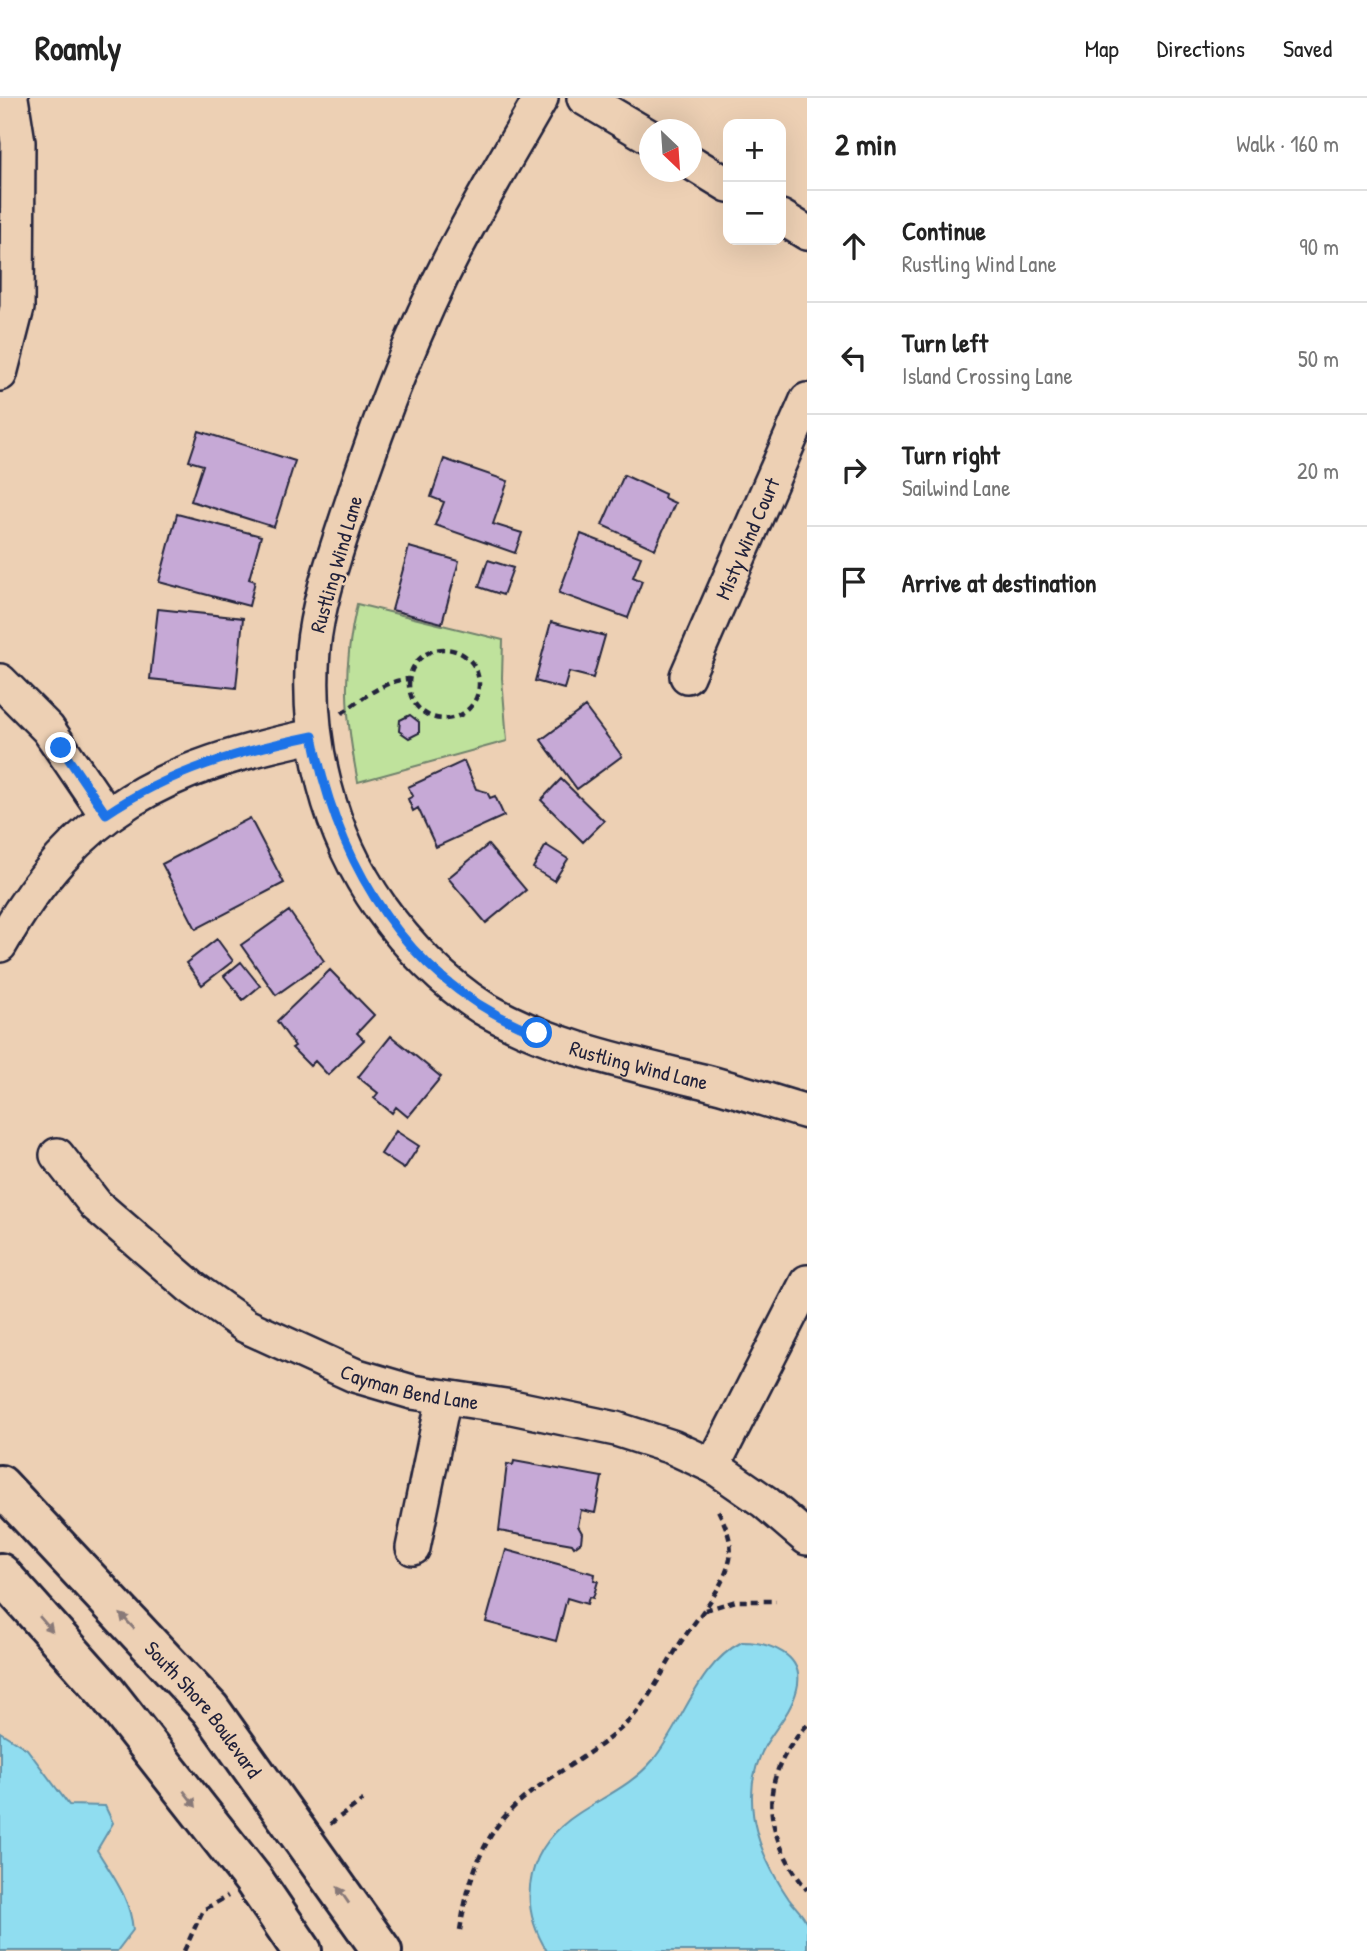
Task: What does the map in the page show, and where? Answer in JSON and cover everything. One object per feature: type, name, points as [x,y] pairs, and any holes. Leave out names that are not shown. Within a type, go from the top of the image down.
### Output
[{"type":"street","points":[[0,374],[17,308],[18,142],[11,98]]},
{"type":"street","name":"Rustling Wind Lane","points":[[541,98],[453,254],[401,373],[362,474],[332,563],[313,648],[324,726],[321,777],[337,828],[364,884],[398,932],[436,970],[479,1005],[512,1024],[626,1064],[706,1082],[807,1112]]},
{"type":"street","points":[[584,98],[639,132]]},
{"type":"street","points":[[702,170],[723,182]]},
{"type":"street","points":[[786,220],[807,233]]},
{"type":"street","name":"Misty Wind Court","points":[[687,676],[807,400]]},
{"type":"street","points":[[0,681],[47,729],[106,814]]},
{"type":"street","points":[[0,945],[47,875],[106,814],[137,793],[189,769],[324,726]]},
{"type":"street","name":"Cayman Bend Lane","points":[[57,1155],[96,1205],[191,1287],[246,1326],[354,1375],[412,1392],[512,1406],[616,1429],[672,1447],[713,1466],[765,1502],[807,1538]]},
{"type":"street","points":[[713,1466],[807,1282]]},
{"type":"street","points":[[413,1548],[444,1397]]},
{"type":"street","name":"South Shore Boulevard","points":[[0,1485],[210,1709],[382,1951]]},
{"type":"street","points":[[0,1573],[107,1693],[253,1879],[302,1951]]},
{"type":"path","points":[[452,649],[464,654],[474,664],[479,678],[478,693],[471,706],[460,716],[446,719],[431,717],[419,709],[411,696],[408,679],[418,659],[428,652],[452,649]]},
{"type":"path","points":[[324,726],[370,697],[381,685],[408,679]]},
{"type":"path","points":[[460,1930],[467,1891],[478,1860],[506,1815],[532,1792],[621,1729],[652,1691],[702,1611],[726,1571],[730,1556],[729,1537],[717,1508]]},
{"type":"path","points":[[702,1611],[736,1601],[776,1601]]},
{"type":"path","points":[[807,1725],[780,1761],[771,1791],[771,1809],[782,1850],[807,1890]]},
{"type":"green space","points":[[357,604],[503,640],[502,678],[507,741],[358,782],[350,736],[347,693],[349,651]]},
{"type":"water","points":[[742,1642],[763,1644],[783,1652],[796,1667],[797,1689],[792,1704],[766,1744],[758,1762],[752,1789],[752,1809],[762,1850],[774,1875],[806,1921],[807,1951],[547,1951],[531,1913],[530,1894],[532,1875],[548,1841],[562,1826],[628,1783],[653,1760],[702,1679],[727,1652]]},
{"type":"water","points":[[0,1732],[27,1749],[69,1805],[105,1806],[113,1823],[97,1850],[125,1897],[133,1930],[117,1951],[0,1951]]},
{"type":"building","points":[[199,431],[295,461],[274,527],[191,501],[203,465],[189,461]]},
{"type":"building","points":[[444,459],[508,481],[493,524],[522,533],[515,553],[435,525],[444,502],[431,497]]},
{"type":"building","points":[[624,475],[665,494],[664,498],[675,503],[655,549],[602,525]]},
{"type":"building","points":[[177,514],[261,536],[249,579],[255,581],[249,606],[159,582]]},
{"type":"building","points":[[581,534],[641,557],[633,577],[642,581],[628,618],[559,593]]},
{"type":"building","points":[[409,547],[459,561],[442,623],[392,610]]},
{"type":"building","points":[[488,560],[513,568],[503,595],[479,587]]},
{"type":"building","points":[[158,609],[243,618],[236,688],[150,679]]},
{"type":"building","points":[[551,622],[605,636],[593,678],[569,672],[564,689],[535,681]]},
{"type":"building","points":[[585,707],[622,756],[577,789],[541,740]]},
{"type":"building","points":[[410,715],[419,722],[419,733],[409,738],[399,731],[400,720]]},
{"type":"building","points":[[464,761],[476,789],[487,792],[490,798],[495,796],[504,816],[436,847],[418,808],[413,811],[408,799],[413,796],[408,787]]},
{"type":"building","points":[[561,779],[604,821],[583,842],[541,800]]},
{"type":"building","points":[[250,818],[284,883],[196,929],[162,864]]},
{"type":"building","points":[[488,845],[526,890],[486,923],[448,878]]},
{"type":"building","points":[[546,845],[568,859],[554,881],[533,868]]},
{"type":"building","points":[[289,911],[324,961],[276,995],[241,945]]},
{"type":"building","points":[[217,939],[233,961],[202,985],[186,963]]},
{"type":"building","points":[[241,962],[260,986],[243,1000],[224,976]]},
{"type":"building","points":[[330,970],[374,1015],[357,1033],[364,1040],[328,1075],[315,1061],[310,1066],[292,1048],[295,1046],[277,1021]]},
{"type":"building","points":[[391,1036],[441,1077],[408,1117],[396,1107],[392,1113],[374,1098],[378,1093],[358,1077]]},
{"type":"building","points":[[396,1131],[419,1146],[404,1169],[381,1154]]},
{"type":"building","points":[[514,1461],[602,1477],[595,1513],[581,1510],[578,1526],[582,1533],[581,1542],[574,1547],[572,1544],[499,1531],[507,1464],[513,1465]]},
{"type":"building","points":[[506,1550],[595,1574],[594,1580],[598,1581],[593,1598],[589,1597],[587,1604],[567,1598],[556,1641],[486,1622]]},
{"type":"route","points":[[61,748],[106,814],[137,793],[189,769],[254,748],[313,736],[321,777],[337,828],[364,884],[398,932],[436,970],[479,1005],[512,1024],[537,1033]]}]
